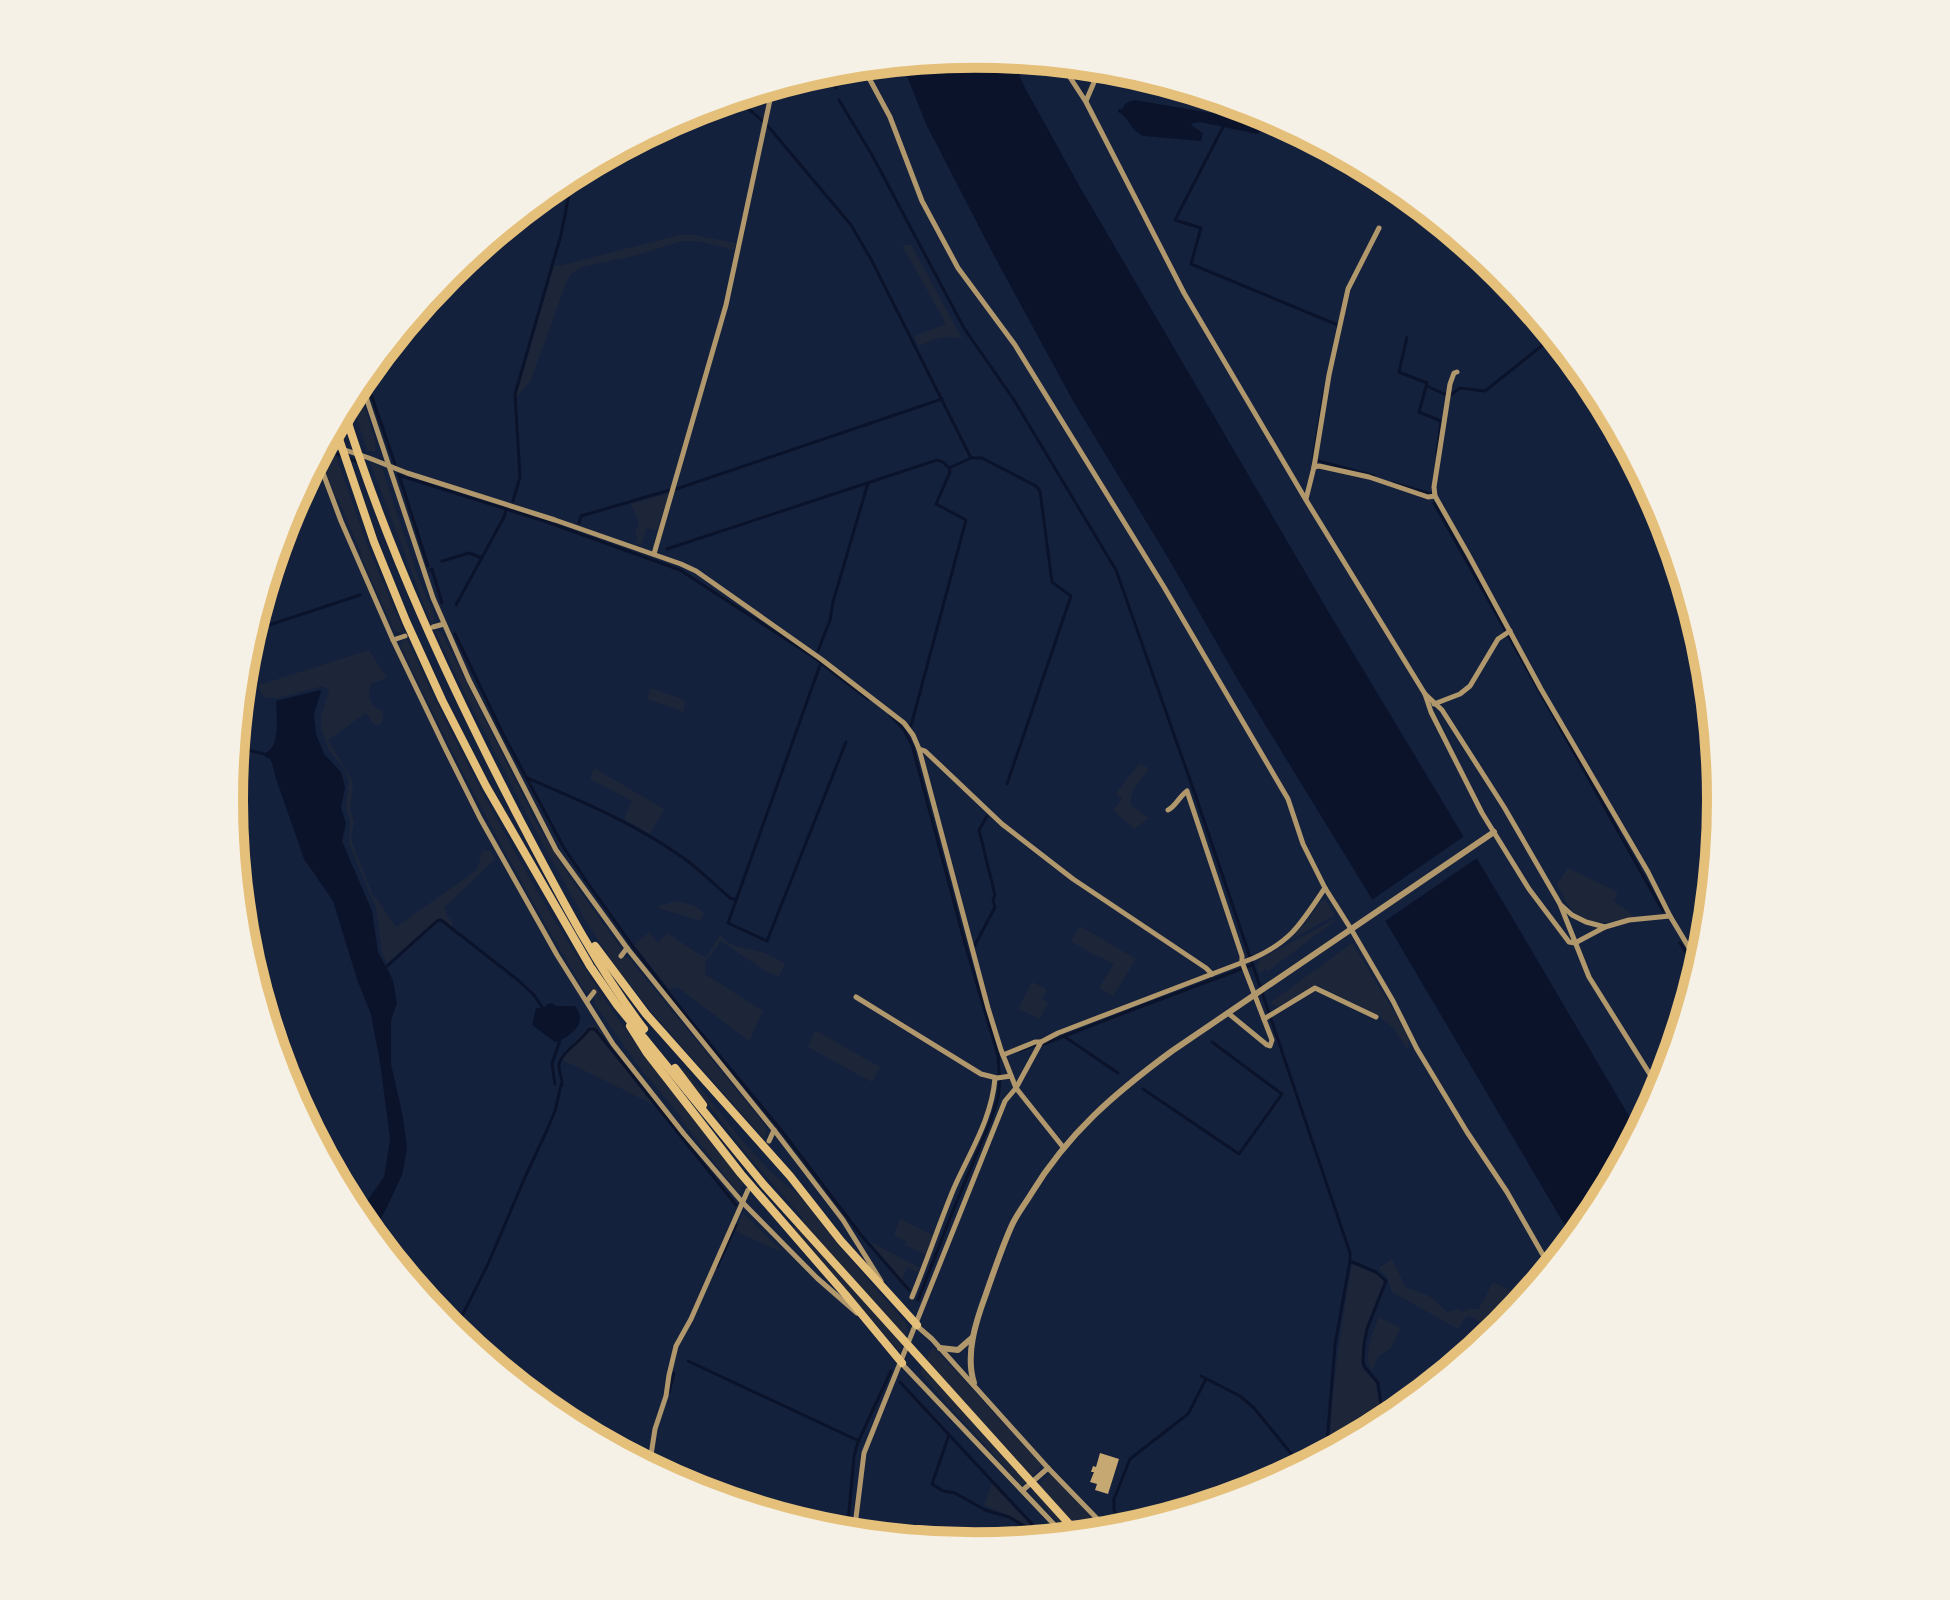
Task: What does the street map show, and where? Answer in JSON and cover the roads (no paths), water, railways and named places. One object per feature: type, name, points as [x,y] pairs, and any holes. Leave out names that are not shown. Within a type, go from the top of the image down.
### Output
[{"type":"highway","points":[[348,422],[387,536],[455,690],[498,777],[597,959],[638,1021],[698,1096],[718,1129]]},
{"type":"highway","points":[[338,439],[374,542],[442,700],[486,786],[590,966],[647,1053],[710,1135],[902,1363]]},
{"type":"highway","points":[[570,913],[646,1014],[917,1325]]},
{"type":"highway","points":[[617,1005],[797,1224],[1071,1526]]},
{"type":"street","points":[[1068,74],[1086,102],[1184,293],[1306,500],[1432,704],[1469,787],[1529,889],[1569,942],[1575,943],[1605,927],[1629,920],[1670,916]]},
{"type":"street","points":[[868,76],[890,117],[922,201],[958,268],[1015,345],[1171,599],[1288,799],[1303,844],[1325,888],[1393,1001],[1417,1049],[1545,1259]]},
{"type":"street","points":[[1086,102],[1096,78]]},
{"type":"street","points":[[654,554],[726,305],[770,98]]},
{"type":"street","points":[[1306,500],[1348,289],[1379,228]]},
{"type":"street","points":[[1457,372],[1452,377],[1435,496],[1508,633],[1691,951]]},
{"type":"street","points":[[365,394],[417,554],[444,624],[511,766],[556,850],[627,948],[843,1220],[890,1295]]},
{"type":"street","points":[[334,447],[654,554],[696,571],[821,659],[904,723],[919,749],[1003,1055],[1016,1088],[1063,1147]]},
{"type":"street","points":[[1314,467],[1359,475],[1428,497],[1435,496]]},
{"type":"street","points":[[322,469],[393,640],[480,818],[557,955],[613,1044],[743,1203],[817,1278],[865,1319]]},
{"type":"street","points":[[433,627],[444,624]]},
{"type":"street","points":[[1432,704],[1460,694],[1470,686],[1498,639],[1508,633]]},
{"type":"street","points":[[393,640],[405,636]]},
{"type":"street","points":[[1432,704],[1442,710],[1496,795],[1560,904],[1589,977],[1652,1078]]},
{"type":"street","points":[[919,749],[925,751],[1002,824],[1073,879],[1212,974]]},
{"type":"street","points":[[1168,810],[1187,791],[1242,956],[1268,1016],[1270,1046],[1228,1013]]},
{"type":"street","points":[[974,1383],[971,1366],[973,1337],[994,1269],[1013,1223],[1063,1147],[1125,1085],[1494,832]]},
{"type":"street","points":[[855,1522],[864,1453],[1005,1101],[1016,1088],[1040,1044],[1058,1033],[1247,963],[1274,949],[1300,925],[1325,888]]},
{"type":"street","points":[[1560,904],[1572,915],[1605,927]]},
{"type":"street","points":[[621,956],[627,948]]},
{"type":"street","points":[[1268,1016],[1315,988],[1376,1017]]},
{"type":"street","points":[[587,1001],[594,992]]},
{"type":"street","points":[[856,997],[981,1074],[998,1078],[1011,1076]]},
{"type":"street","points":[[1003,1055],[1035,1042],[1040,1044]]},
{"type":"street","points":[[912,1297],[953,1189],[989,1110],[998,1078]]},
{"type":"street","points":[[769,1141],[774,1130]]},
{"type":"street","points":[[651,1457],[676,1346],[748,1190]]},
{"type":"street","points":[[917,1325],[1100,1521]]},
{"type":"street","points":[[940,1348],[958,1350],[973,1337]]},
{"type":"street","points":[[902,1363],[1057,1527]]},
{"type":"street","points":[[1023,1490],[1048,1468]]},
{"type":"waterway","points":[[831,82],[836,88]]},
{"type":"waterway","points":[[839,100],[872,155],[964,328],[1014,400],[1116,570],[1350,1253],[1335,1345],[1327,1442]]},
{"type":"waterway","points":[[745,106],[767,125],[851,225],[971,458],[982,458],[1040,491],[1052,582],[1071,596],[1007,784]]},
{"type":"waterway","points":[[1224,125],[1175,220],[1201,228],[1191,264],[1338,327]]},
{"type":"waterway","points":[[513,501],[520,477],[515,394],[561,235],[570,190]]},
{"type":"waterway","points":[[1407,337],[1399,372],[1427,383],[1419,412],[1441,421],[1437,454]]},
{"type":"waterway","points":[[1427,386],[1444,394],[1452,394],[1460,388],[1485,391],[1546,342]]},
{"type":"waterway","points":[[369,389],[395,464]]},
{"type":"waterway","points":[[1313,460],[1324,393]]},
{"type":"waterway","points":[[676,489],[942,399]]},
{"type":"waterway","points":[[337,454],[358,462]]},
{"type":"waterway","points":[[667,549],[937,460],[949,468],[971,458]]},
{"type":"waterway","points":[[1319,461],[1374,476]]},
{"type":"waterway","points":[[911,726],[966,520],[936,504],[949,468]]},
{"type":"waterway","points":[[398,475],[544,521],[680,570],[812,656],[868,699]]},
{"type":"waterway","points":[[399,475],[428,566]]},
{"type":"waterway","points":[[818,651],[830,620],[868,483]]},
{"type":"waterway","points":[[1393,483],[1431,494]]},
{"type":"waterway","points":[[579,523],[581,516],[670,490]]},
{"type":"waterway","points":[[1434,503],[1663,911]]},
{"type":"waterway","points":[[456,605],[506,510]]},
{"type":"waterway","points":[[442,561],[469,553],[482,558]]},
{"type":"waterway","points":[[430,570],[442,603]]},
{"type":"waterway","points":[[264,627],[360,595]]},
{"type":"waterway","points":[[455,634],[503,734],[564,848],[587,882],[685,1014],[781,1130],[861,1235],[909,1290]]},
{"type":"waterway","points":[[820,665],[728,923],[767,941],[846,742]]},
{"type":"waterway","points":[[890,715],[904,730],[912,745],[999,1059]]},
{"type":"waterway","points":[[245,750],[269,755]]},
{"type":"waterway","points":[[527,778],[645,834],[682,857],[736,900]]},
{"type":"waterway","points":[[975,945],[995,907],[995,895],[979,830],[987,816]]},
{"type":"waterway","points":[[385,968],[441,920],[519,981],[542,1007]]},
{"type":"waterway","points":[[1680,943],[1690,958]]},
{"type":"waterway","points":[[1019,1051],[1252,965]]},
{"type":"waterway","points":[[562,1085],[560,1060],[589,1029],[595,1029],[736,1205]]},
{"type":"waterway","points":[[1065,1037],[1118,1073]]},
{"type":"waterway","points":[[555,1084],[552,1064],[560,1040]]},
{"type":"waterway","points":[[1143,1089],[1239,1154],[1282,1094],[1212,1042]]},
{"type":"waterway","points":[[918,1300],[991,1120],[1000,1082],[998,1060]]},
{"type":"waterway","points":[[460,1321],[547,1130],[561,1085]]},
{"type":"waterway","points":[[717,1267],[736,1225]]},
{"type":"waterway","points":[[1350,1261],[1376,1272],[1386,1281],[1367,1329],[1363,1362],[1378,1383],[1383,1408]]},
{"type":"waterway","points":[[688,1361],[859,1441]]},
{"type":"waterway","points":[[848,1521],[858,1442],[891,1371]]},
{"type":"waterway","points":[[669,1392],[674,1373]]},
{"type":"waterway","points":[[1201,1376],[1240,1396],[1254,1408],[1295,1459]]},
{"type":"waterway","points":[[1118,1518],[1114,1510],[1114,1499],[1130,1459],[1188,1414],[1206,1379]]},
{"type":"waterway","points":[[900,1382],[1037,1529]]},
{"type":"waterway","points":[[949,1435],[932,1484],[1030,1529]]}]
